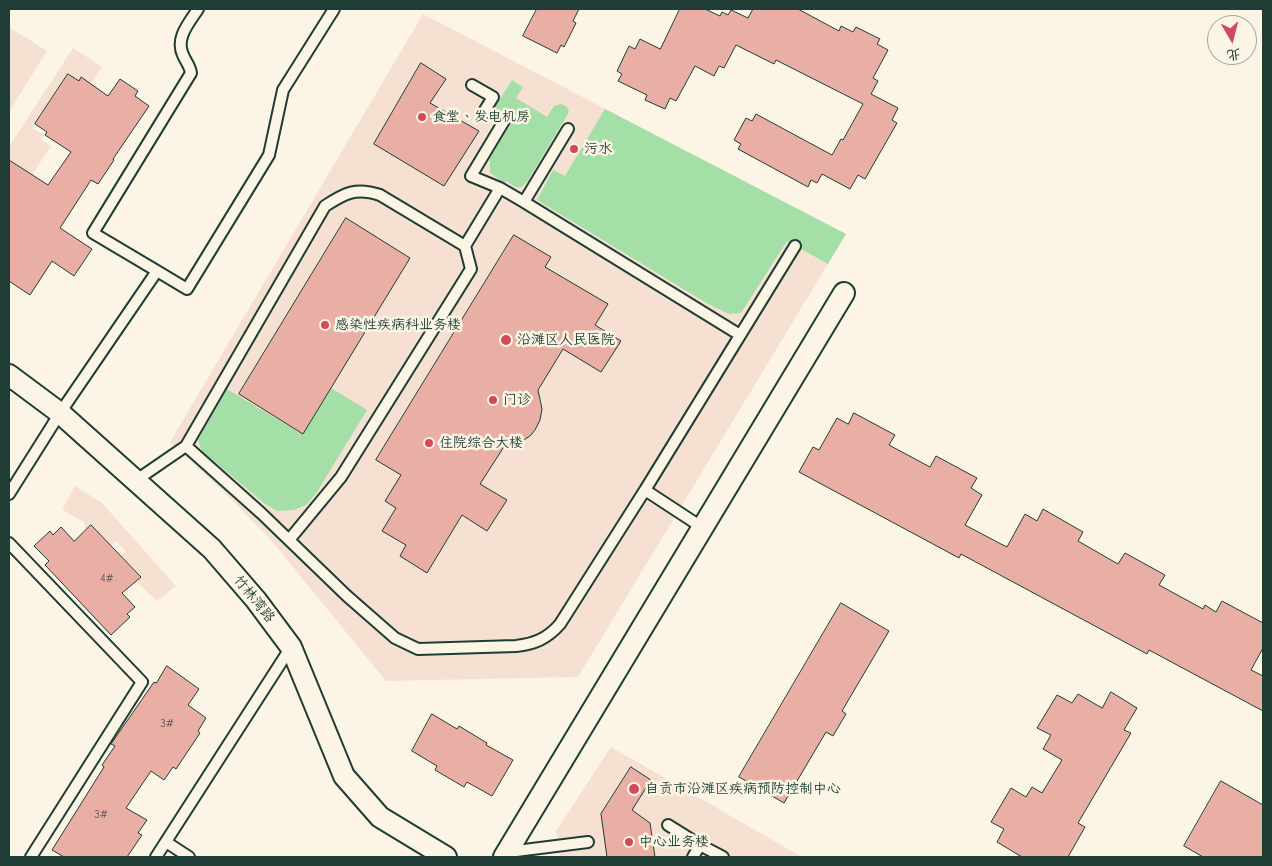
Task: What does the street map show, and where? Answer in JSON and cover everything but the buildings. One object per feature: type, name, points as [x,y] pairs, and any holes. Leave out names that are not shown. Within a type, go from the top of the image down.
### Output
[{"type":"street","points":[[506,854],[844,292]]},
{"type":"street","name":"竹林湾路","points":[[9,376],[60,413],[212,549],[256,600],[291,647],[344,776],[380,817],[446,857]]},
{"type":"lane","points":[[198,9],[184,30],[180,44],[191,73],[93,233],[187,289],[269,155],[283,90],[334,9]]},
{"type":"lane","points":[[472,85],[493,97],[485,110],[504,122],[471,176],[500,188],[524,202],[740,335]]},
{"type":"lane","points":[[524,202],[568,128]]},
{"type":"lane","points":[[465,246],[500,188]]},
{"type":"lane","points":[[135,481],[186,446],[325,206],[341,196],[354,191],[367,190],[380,194],[465,246],[471,269],[341,477],[289,540]]},
{"type":"lane","points":[[186,446],[262,512],[347,596],[396,638],[408,645],[418,648],[531,644],[551,634],[560,624],[795,246]]},
{"type":"lane","points":[[9,494],[60,413],[157,271]]},
{"type":"lane","points":[[645,490],[703,528]]},
{"type":"lane","points":[[9,543],[142,682],[31,857]]},
{"type":"lane","points":[[156,857],[291,647]]},
{"type":"lane","points":[[668,825],[723,857]]},
{"type":"lane","points":[[166,842],[190,857]]},
{"type":"lane","points":[[506,854],[588,842]]},
{"type":"lane","points":[[693,857],[700,844]]},
{"type":"shaded area","name":"沿滩区人民医院","points":[[423,14],[846,234],[578,677],[386,681],[271,540],[227,495],[170,442]]},
{"type":"shaded area","points":[[9,27],[47,51],[9,112]]},
{"type":"shaded area","points":[[73,48],[102,67],[91,84],[81,77],[79,81],[68,74],[32,128],[44,135],[41,139],[51,146],[32,175],[11,162],[9,166],[9,147]]},
{"type":"shaded area","points":[[75,486],[101,502],[176,586],[157,601],[136,581],[141,576],[121,555],[126,552],[116,541],[111,546],[86,530],[84,522],[62,510]]},
{"type":"shaded area","name":"自贡市沿滩区疾病预防控制中心","points":[[611,747],[802,857],[560,857],[556,831]]},
{"type":"green space","points":[[512,80],[523,87],[516,98],[547,117],[554,106],[561,104],[567,107],[569,112],[527,182],[521,187],[515,187],[507,181],[505,183],[490,173],[490,158],[514,119],[495,107]]},
{"type":"green space","points":[[605,109],[846,234],[828,264],[787,241],[741,313],[729,314],[708,304],[537,200],[553,170],[565,176]]},
{"type":"green space","points":[[331,388],[367,410],[317,492],[306,505],[294,510],[277,511],[264,503],[202,451],[198,440],[227,389],[302,434]]},
{"type":"place","name":"食堂、发电机房","points":[[422,117]]},
{"type":"place","name":"污水","points":[[574,149]]},
{"type":"place","name":"感染性疾病科业务楼","points":[[325,325]]},
{"type":"place","name":"沿滩区人民医院","points":[[506,340]]},
{"type":"place","name":"门诊","points":[[493,400]]},
{"type":"place","name":"住院综合大楼","points":[[429,443]]},
{"type":"place","name":"自贡市沿滩区疾病预防控制中心","points":[[634,789]]},
{"type":"place","name":"中心业务楼","points":[[629,842]]}]
